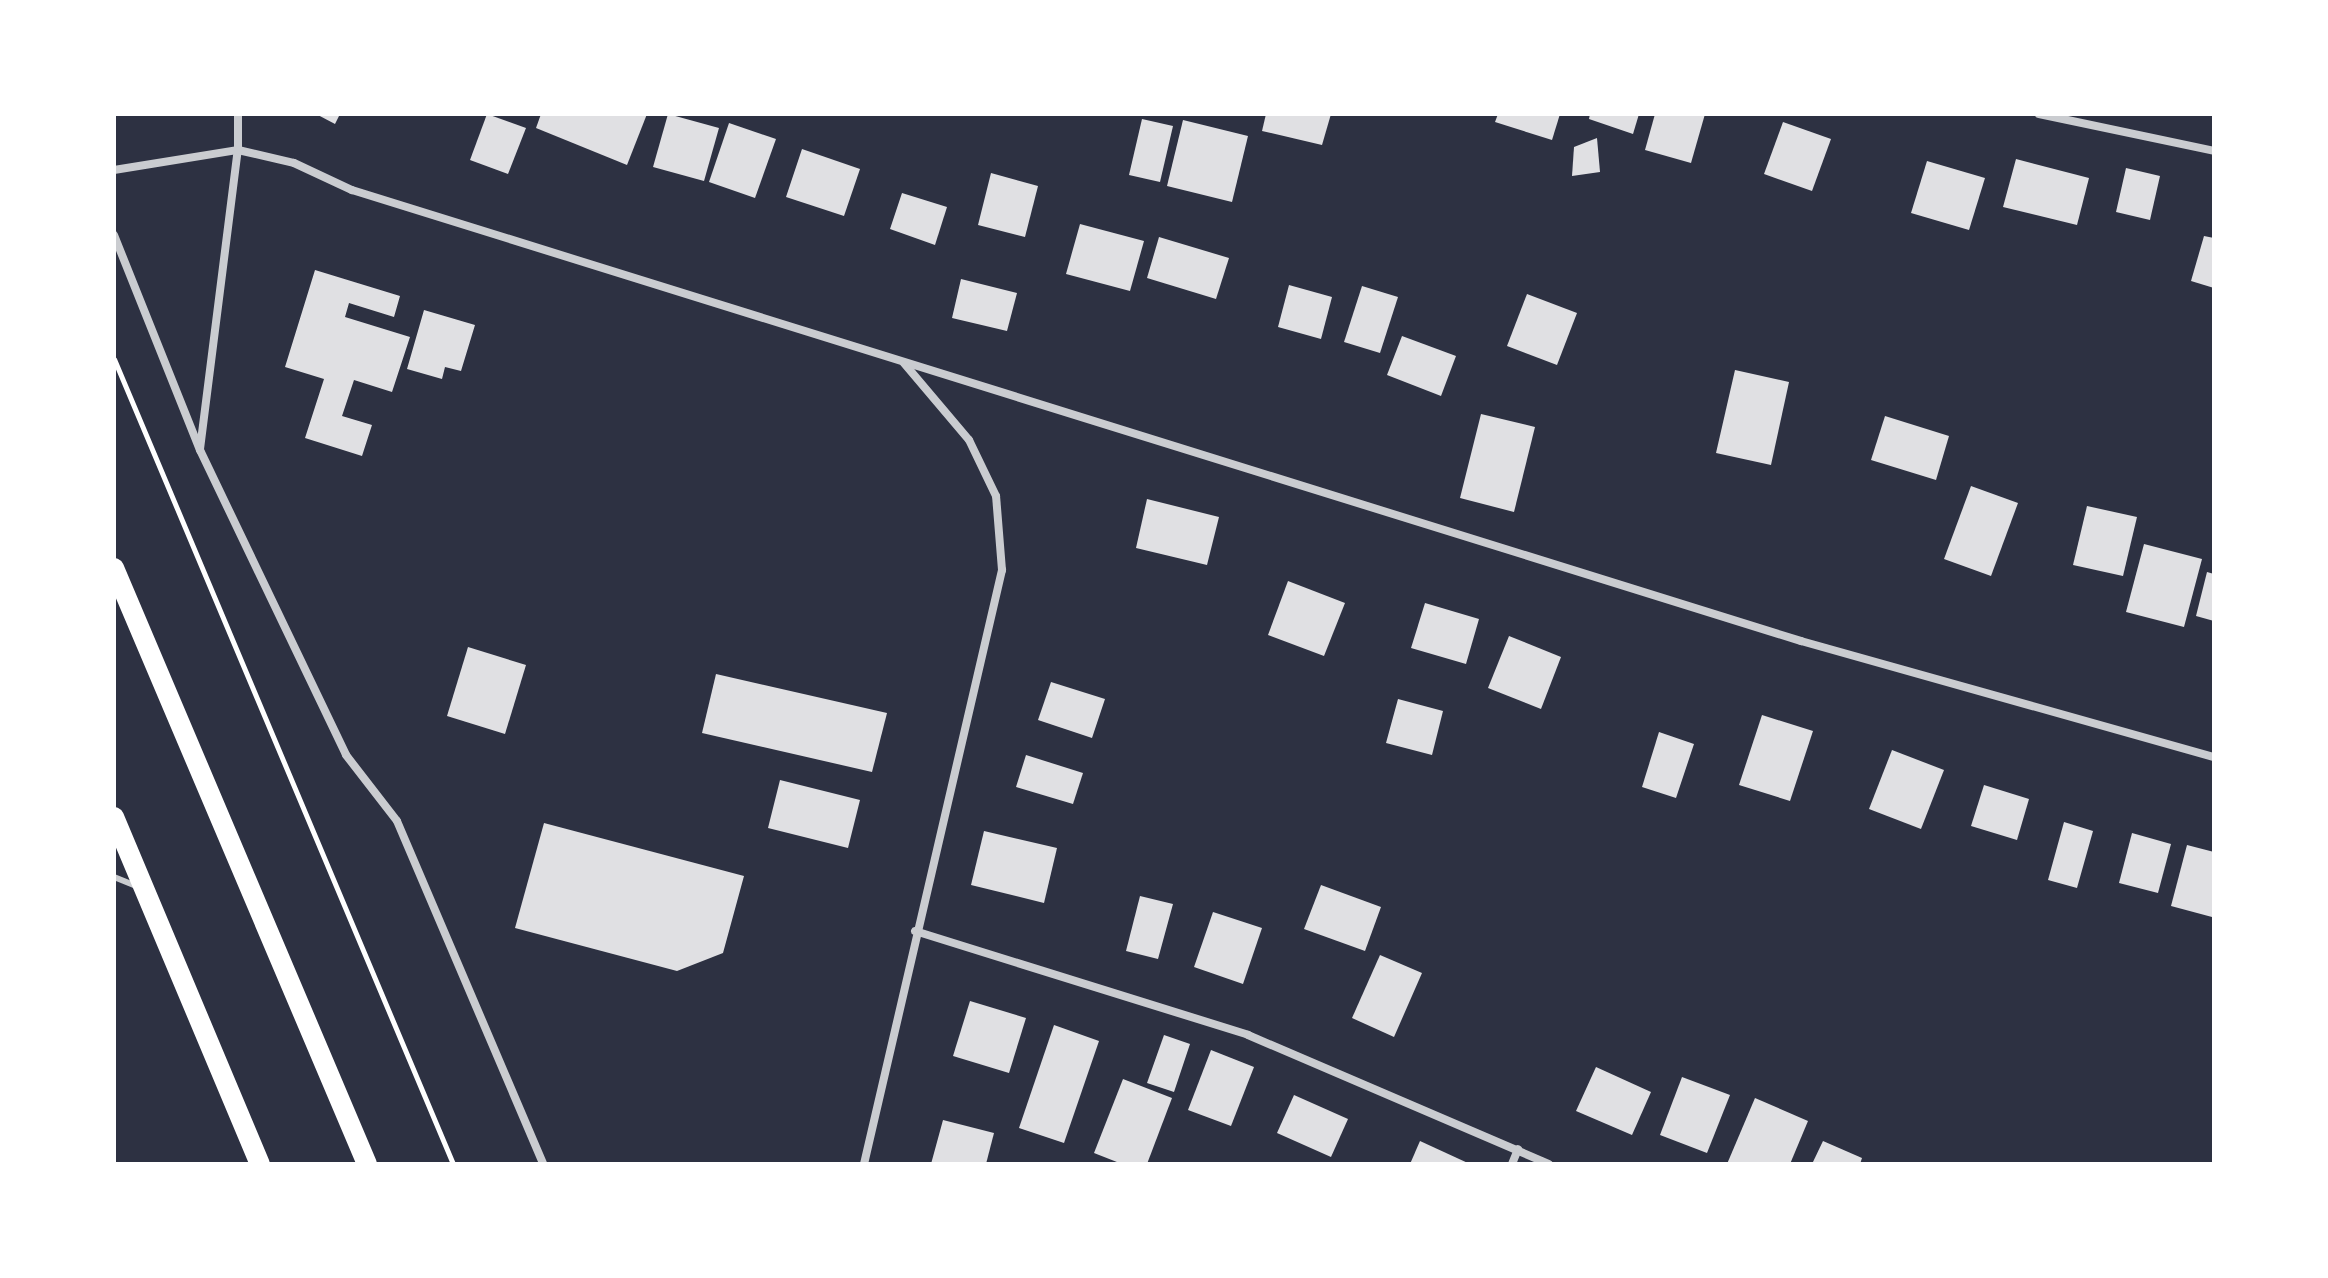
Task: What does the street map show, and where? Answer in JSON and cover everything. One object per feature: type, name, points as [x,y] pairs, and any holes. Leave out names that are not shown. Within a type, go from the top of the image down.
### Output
[{"type":"main road","points":[[114,568],[367,1164]]},
{"type":"main road","points":[[114,817],[260,1164]]},
{"type":"street","points":[[200,450],[238,150],[238,114]]},
{"type":"street","points":[[2039,114],[2214,151]]},
{"type":"street","points":[[114,170],[238,150],[294,163],[352,190],[1801,641],[2214,757]]},
{"type":"street","points":[[114,235],[200,450],[346,755],[397,821],[543,1164]]},
{"type":"street","points":[[864,1164],[915,931],[1002,570],[996,496],[969,440],[902,361]]},
{"type":"street","points":[[915,931],[1248,1035],[1549,1164]]},
{"type":"street","points":[[1512,1164],[1518,1149]]},
{"type":"lane","points":[[114,877],[145,890]]},
{"type":"path","points":[[114,359],[453,1164]]},
{"type":"building","points":[[316,114],[340,114],[335,124]]},
{"type":"building","points":[[487,114],[526,128],[508,174],[470,160]]},
{"type":"building","points":[[541,114],[647,114],[627,165],[536,128]]},
{"type":"building","points":[[668,114],[719,128],[704,181],[653,167]]},
{"type":"building","points":[[1266,114],[1331,114],[1322,145],[1262,131]]},
{"type":"building","points":[[1498,114],[1560,114],[1552,140],[1495,122]]},
{"type":"building","points":[[1590,114],[1639,114],[1633,134],[1589,119]]},
{"type":"building","points":[[1655,114],[1705,114],[1691,163],[1645,150]]},
{"type":"building","points":[[1142,119],[1173,126],[1160,182],[1129,175]]},
{"type":"building","points":[[1183,120],[1248,136],[1232,202],[1167,186]]},
{"type":"building","points":[[1783,122],[1831,139],[1812,191],[1764,174]]},
{"type":"building","points":[[729,123],[776,139],[755,198],[709,182]]},
{"type":"building","points":[[1597,138],[1600,172],[1572,176],[1574,147]]},
{"type":"building","points":[[802,149],[860,169],[844,216],[786,197]]},
{"type":"building","points":[[2016,159],[2089,178],[2077,225],[2003,207]]},
{"type":"building","points":[[1927,161],[1985,178],[1969,230],[1911,213]]},
{"type":"building","points":[[2126,168],[2160,176],[2150,220],[2116,212]]},
{"type":"building","points":[[991,173],[1038,186],[1025,237],[978,225]]},
{"type":"building","points":[[902,193],[947,207],[935,245],[890,229]]},
{"type":"building","points":[[1080,224],[1144,241],[1130,291],[1066,274]]},
{"type":"building","points":[[2204,236],[2214,238],[2214,288],[2191,281]]},
{"type":"building","points":[[1159,237],[1229,258],[1216,299],[1147,278]]},
{"type":"building","points":[[315,270],[400,296],[394,317],[349,303],[345,317],[410,337],[392,392],[354,380],[342,416],[372,425],[362,456],[305,438],[324,379],[285,367]]},
{"type":"building","points":[[961,279],[1017,293],[1007,331],[952,318]]},
{"type":"building","points":[[1289,285],[1332,297],[1321,339],[1278,327]]},
{"type":"building","points":[[1362,286],[1398,297],[1380,353],[1344,342]]},
{"type":"building","points":[[1527,294],[1577,313],[1557,365],[1507,346]]},
{"type":"building","points":[[424,310],[475,325],[461,371],[445,367],[442,379],[407,369]]},
{"type":"building","points":[[1402,336],[1456,356],[1441,396],[1387,375]]},
{"type":"building","points":[[1735,370],[1789,382],[1771,465],[1716,453]]},
{"type":"building","points":[[1481,414],[1535,427],[1514,512],[1460,498]]},
{"type":"building","points":[[1885,416],[1949,436],[1936,480],[1871,460]]},
{"type":"building","points":[[1971,486],[2018,503],[1991,576],[1944,559]]},
{"type":"building","points":[[1147,499],[1219,517],[1207,565],[1136,548]]},
{"type":"building","points":[[2087,506],[2137,517],[2123,576],[2073,565]]},
{"type":"building","points":[[2144,544],[2202,559],[2184,627],[2126,612]]},
{"type":"building","points":[[2207,572],[2214,574],[2214,621],[2196,616]]},
{"type":"building","points":[[1288,581],[1345,603],[1324,656],[1268,635]]},
{"type":"building","points":[[1425,603],[1479,619],[1466,664],[1411,648]]},
{"type":"building","points":[[1509,636],[1561,657],[1541,709],[1488,688]]},
{"type":"building","points":[[468,647],[526,665],[505,734],[447,716]]},
{"type":"building","points":[[716,674],[887,713],[872,772],[702,733]]},
{"type":"building","points":[[1051,682],[1105,699],[1092,738],[1038,720]]},
{"type":"building","points":[[1398,699],[1443,711],[1432,755],[1386,743]]},
{"type":"building","points":[[1762,715],[1813,731],[1790,801],[1739,785]]},
{"type":"building","points":[[1659,732],[1694,744],[1676,798],[1642,787]]},
{"type":"building","points":[[1892,750],[1944,770],[1921,829],[1869,809]]},
{"type":"building","points":[[1026,755],[1083,773],[1073,804],[1016,787]]},
{"type":"building","points":[[780,780],[860,800],[848,848],[768,828]]},
{"type":"building","points":[[1984,785],[2029,799],[2017,840],[1971,826]]},
{"type":"building","points":[[2064,822],[2093,831],[2077,888],[2048,880]]},
{"type":"building","points":[[544,823],[744,876],[723,953],[677,971],[515,928]]},
{"type":"building","points":[[984,831],[1057,848],[1044,903],[971,885]]},
{"type":"building","points":[[2132,833],[2171,844],[2158,893],[2119,883]]},
{"type":"building","points":[[2187,845],[2214,852],[2212,917],[2171,906]]},
{"type":"building","points":[[1321,885],[1381,907],[1365,951],[1304,929]]},
{"type":"building","points":[[1140,896],[1173,904],[1158,959],[1126,951]]},
{"type":"building","points":[[1213,912],[1262,928],[1243,984],[1194,967]]},
{"type":"building","points":[[1380,955],[1422,973],[1394,1037],[1352,1018]]},
{"type":"building","points":[[970,1001],[1026,1018],[1009,1073],[953,1056]]},
{"type":"building","points":[[1054,1025],[1099,1041],[1064,1143],[1019,1128]]},
{"type":"building","points":[[1164,1035],[1190,1044],[1174,1092],[1147,1083]]},
{"type":"building","points":[[1211,1050],[1254,1067],[1231,1126],[1188,1110]]},
{"type":"building","points":[[1596,1067],[1651,1092],[1632,1135],[1576,1111]]},
{"type":"building","points":[[1682,1077],[1730,1095],[1707,1153],[1660,1135]]},
{"type":"building","points":[[1123,1079],[1172,1098],[1147,1164],[1122,1164],[1094,1153]]},
{"type":"building","points":[[1294,1095],[1348,1119],[1331,1157],[1277,1133]]},
{"type":"building","points":[[1755,1098],[1808,1121],[1790,1164],[1727,1164]]},
{"type":"building","points":[[943,1120],[994,1133],[986,1164],[931,1164]]},
{"type":"building","points":[[1420,1141],[1470,1164],[1410,1164]]},
{"type":"building","points":[[1823,1141],[1862,1158],[1860,1164],[1812,1164]]}]
